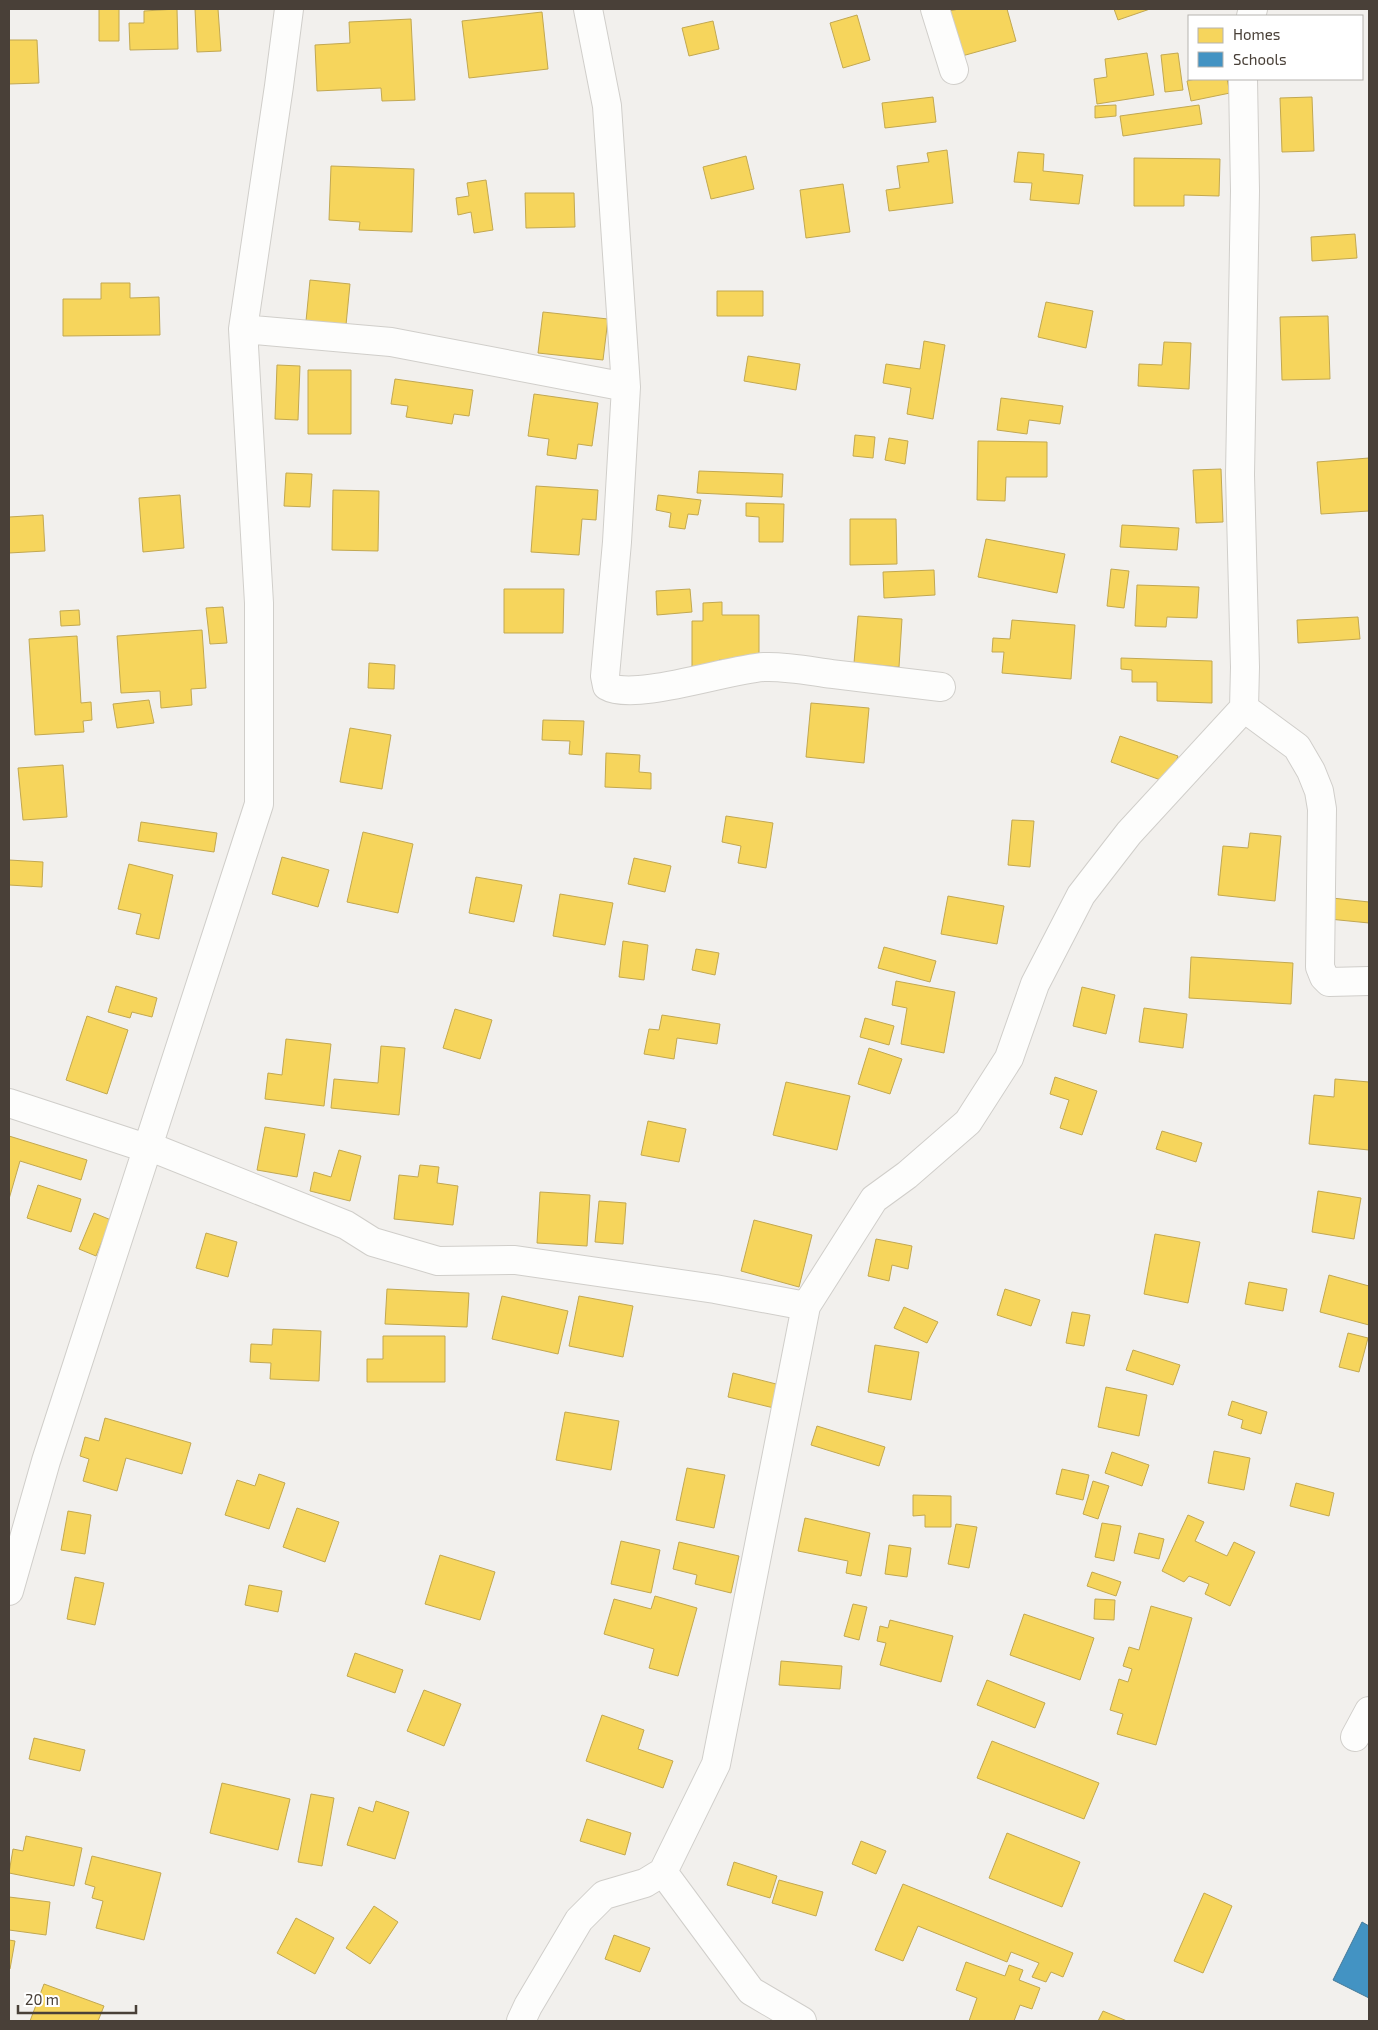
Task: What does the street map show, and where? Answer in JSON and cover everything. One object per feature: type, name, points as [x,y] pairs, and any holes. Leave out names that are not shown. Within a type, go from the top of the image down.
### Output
[{"type":"street","points":[[9,1591],[46,1461],[259,804],[259,603],[243,329],[280,86],[289,9]]},
{"type":"street","points":[[588,9],[607,106],[626,388],[617,542],[605,676],[607,686],[615,691],[633,690],[763,667],[798,669],[941,688]]},
{"type":"street","points":[[935,9],[954,70]]},
{"type":"street","points":[[521,2021],[579,1920],[604,1895],[645,1883],[663,1872],[716,1764],[806,1306],[874,1199],[907,1174],[968,1122],[1009,1058],[1035,984],[1081,895],[1130,833],[1244,708],[1245,667],[1240,475],[1245,190],[1243,80]]},
{"type":"street","points":[[243,329],[391,342],[626,388]]},
{"type":"street","points":[[1244,708],[1297,747],[1311,770],[1319,791],[1322,809],[1320,967],[1324,977],[1329,982],[1369,981]]},
{"type":"street","points":[[9,1103],[146,1148],[148,1146],[346,1224],[373,1242],[438,1260],[515,1260],[714,1289],[806,1306]]},
{"type":"street","points":[[1355,1737],[1369,1711]]},
{"type":"street","points":[[663,1872],[751,1991],[802,2021]]},
{"type":"building: Homes","points":[[99,9],[119,9],[119,41],[99,41]]},
{"type":"building: Homes","points":[[177,9],[178,49],[130,50],[129,23],[144,23],[144,11]]},
{"type":"building: Homes","points":[[195,9],[218,9],[221,51],[197,52]]},
{"type":"building: Homes","points":[[959,9],[1007,9],[1016,41],[962,56],[949,11]]},
{"type":"building: Homes","points":[[1114,9],[1150,9],[1118,20]]},
{"type":"building: Homes","points":[[542,12],[548,69],[469,78],[462,21]]},
{"type":"building: Homes","points":[[857,15],[870,60],[843,68],[830,23]]},
{"type":"building: Homes","points":[[411,19],[415,100],[382,101],[381,88],[317,91],[315,45],[350,43],[349,22]]},
{"type":"building: Homes","points":[[713,21],[719,49],[689,56],[682,28]]},
{"type":"building: Homes","points":[[9,40],[37,40],[39,83],[9,84]]},
{"type":"building: Homes","points":[[1147,53],[1154,95],[1097,104],[1094,79],[1107,77],[1105,59]]},
{"type":"building: Homes","points":[[1178,53],[1183,90],[1165,92],[1161,55]]},
{"type":"building: Homes","points":[[1227,80],[1230,93],[1191,101],[1187,81]]},
{"type":"building: Homes","points":[[933,97],[936,122],[885,128],[882,103]]},
{"type":"building: Homes","points":[[1312,97],[1314,151],[1282,152],[1280,98]]},
{"type":"building: Homes","points":[[1116,105],[1116,116],[1095,118],[1095,106]]},
{"type":"building: Homes","points":[[1199,105],[1202,124],[1123,136],[1120,116]]},
{"type":"building: Homes","points":[[947,150],[953,203],[889,211],[886,190],[900,188],[897,166],[929,162],[927,153]]},
{"type":"building: Homes","points":[[1018,152],[1044,154],[1043,171],[1083,175],[1079,204],[1030,200],[1032,183],[1014,182]]},
{"type":"building: Homes","points":[[746,156],[754,189],[711,199],[703,167]]},
{"type":"building: Homes","points":[[1134,158],[1220,159],[1219,196],[1184,195],[1184,206],[1134,206]]},
{"type":"building: Homes","points":[[331,166],[414,169],[412,232],[359,230],[360,222],[329,220]]},
{"type":"building: Homes","points":[[486,180],[493,230],[474,233],[471,212],[458,215],[456,198],[469,196],[467,183]]},
{"type":"building: Homes","points":[[843,184],[850,232],[806,238],[800,190]]},
{"type":"building: Homes","points":[[525,193],[574,193],[575,227],[526,228]]},
{"type":"building: Homes","points":[[1355,234],[1357,258],[1312,261],[1311,237]]},
{"type":"building: Homes","points":[[310,280],[350,284],[346,325],[306,321]]},
{"type":"building: Homes","points":[[101,283],[130,283],[130,298],[159,297],[160,335],[63,336],[63,299],[101,299]]},
{"type":"building: Homes","points":[[717,291],[763,291],[763,316],[717,316]]},
{"type":"building: Homes","points":[[1046,302],[1093,311],[1086,348],[1038,337]]},
{"type":"building: Homes","points":[[543,312],[608,319],[603,360],[538,353]]},
{"type":"building: Homes","points":[[1328,316],[1330,379],[1282,380],[1280,317]]},
{"type":"building: Homes","points":[[924,341],[945,345],[933,419],[907,414],[911,388],[883,383],[886,364],[920,369]]},
{"type":"building: Homes","points":[[1164,342],[1191,343],[1189,389],[1138,386],[1139,364],[1162,365]]},
{"type":"building: Homes","points":[[748,356],[800,364],[796,390],[744,381]]},
{"type":"building: Homes","points":[[277,365],[300,366],[298,420],[275,419]]},
{"type":"building: Homes","points":[[308,370],[351,370],[351,434],[308,434]]},
{"type":"building: Homes","points":[[395,379],[473,390],[469,416],[454,414],[452,424],[406,417],[408,406],[391,404]]},
{"type":"building: Homes","points":[[534,394],[598,403],[592,446],[578,444],[576,459],[547,455],[549,439],[528,436]]},
{"type":"building: Homes","points":[[1001,398],[1063,406],[1060,424],[1029,420],[1027,434],[997,430]]},
{"type":"building: Homes","points":[[855,435],[875,437],[873,458],[853,456]]},
{"type":"building: Homes","points":[[889,438],[908,441],[905,464],[885,460]]},
{"type":"building: Homes","points":[[978,441],[1047,442],[1047,477],[1006,477],[1005,501],[977,500]]},
{"type":"building: Homes","points":[[1369,458],[1369,511],[1321,514],[1317,462]]},
{"type":"building: Homes","points":[[1221,469],[1223,522],[1196,523],[1193,470]]},
{"type":"building: Homes","points":[[699,471],[783,474],[782,497],[697,493]]},
{"type":"building: Homes","points":[[286,473],[312,474],[310,507],[284,506]]},
{"type":"building: Homes","points":[[536,486],[598,490],[596,520],[582,519],[579,555],[531,552]]},
{"type":"building: Homes","points":[[333,490],[379,491],[378,551],[332,550]]},
{"type":"building: Homes","points":[[180,495],[184,548],[143,552],[139,498]]},
{"type":"building: Homes","points":[[658,495],[701,500],[698,515],[688,514],[685,529],[669,527],[671,513],[656,510]]},
{"type":"building: Homes","points":[[746,503],[784,504],[783,542],[759,542],[759,517],[746,516]]},
{"type":"building: Homes","points":[[43,515],[45,551],[9,553],[9,517]]},
{"type":"building: Homes","points":[[850,519],[896,519],[897,564],[850,565]]},
{"type":"building: Homes","points":[[1122,525],[1179,528],[1177,550],[1120,547]]},
{"type":"building: Homes","points":[[986,539],[1065,554],[1057,593],[978,577]]},
{"type":"building: Homes","points":[[1111,569],[1129,571],[1124,608],[1107,606]]},
{"type":"building: Homes","points":[[934,570],[935,595],[884,598],[883,572]]},
{"type":"building: Homes","points":[[1137,585],[1199,587],[1197,618],[1167,617],[1166,627],[1135,626]]},
{"type":"building: Homes","points":[[504,589],[564,589],[563,633],[504,633]]},
{"type":"building: Homes","points":[[690,589],[692,612],[657,615],[656,591]]},
{"type":"building: Homes","points":[[722,602],[722,615],[759,615],[759,660],[719,660],[719,671],[692,671],[692,621],[703,621],[703,603]]},
{"type":"building: Homes","points":[[223,607],[227,643],[210,644],[206,608]]},
{"type":"building: Homes","points":[[79,610],[80,625],[61,626],[60,611]]},
{"type":"building: Homes","points":[[858,616],[902,619],[899,667],[854,663]]},
{"type":"building: Homes","points":[[1358,617],[1360,639],[1298,643],[1297,620]]},
{"type":"building: Homes","points":[[1012,620],[1075,625],[1071,679],[1002,673],[1004,652],[992,652],[993,638],[1010,639]]},
{"type":"building: Homes","points":[[202,630],[206,688],[191,689],[192,705],[161,708],[160,691],[121,693],[117,636]]},
{"type":"building: Homes","points":[[77,636],[81,703],[91,702],[92,720],[83,721],[84,732],[35,735],[29,639]]},
{"type":"building: Homes","points":[[1121,658],[1212,661],[1212,703],[1157,701],[1157,682],[1132,682],[1132,670],[1121,669]]},
{"type":"building: Homes","points":[[369,663],[395,665],[394,689],[368,688]]},
{"type":"building: Homes","points":[[149,700],[154,723],[117,728],[113,704]]},
{"type":"building: Homes","points":[[811,703],[869,708],[864,763],[806,757]]},
{"type":"building: Homes","points":[[543,720],[584,721],[582,755],[569,754],[570,741],[542,740]]},
{"type":"building: Homes","points":[[350,728],[391,735],[382,789],[340,782]]},
{"type":"building: Homes","points":[[1120,736],[1178,756],[1169,783],[1111,762]]},
{"type":"building: Homes","points":[[606,753],[640,755],[639,772],[651,773],[651,789],[605,787]]},
{"type":"building: Homes","points":[[63,765],[67,817],[23,820],[18,768]]},
{"type":"building: Homes","points":[[726,816],[773,823],[766,868],[738,863],[741,846],[722,842]]},
{"type":"building: Homes","points":[[1012,820],[1034,821],[1030,867],[1008,865]]},
{"type":"building: Homes","points":[[141,822],[217,833],[214,852],[138,841]]},
{"type":"building: Homes","points":[[363,832],[413,844],[398,913],[347,902]]},
{"type":"building: Homes","points":[[1250,833],[1281,836],[1275,901],[1218,895],[1223,846],[1248,848]]},
{"type":"building: Homes","points":[[282,857],[329,870],[318,907],[272,894]]},
{"type":"building: Homes","points":[[634,858],[671,866],[665,892],[628,884]]},
{"type":"building: Homes","points":[[9,860],[43,862],[42,887],[9,885]]},
{"type":"building: Homes","points":[[129,864],[173,875],[159,939],[136,934],[141,914],[118,909]]},
{"type":"building: Homes","points":[[476,877],[522,885],[514,922],[469,913]]},
{"type":"building: Homes","points":[[560,894],[613,903],[605,945],[553,936]]},
{"type":"building: Homes","points":[[948,896],[1004,906],[997,944],[941,934]]},
{"type":"building: Homes","points":[[1332,898],[1369,902],[1369,923],[1329,919]]},
{"type":"building: Homes","points":[[623,941],[648,945],[644,980],[619,977]]},
{"type":"building: Homes","points":[[884,947],[936,961],[930,982],[878,968]]},
{"type":"building: Homes","points":[[696,949],[719,953],[715,975],[692,970]]},
{"type":"building: Homes","points":[[1191,957],[1293,963],[1291,1004],[1189,998]]},
{"type":"building: Homes","points":[[896,981],[955,992],[944,1053],[901,1044],[907,1008],[892,1005]]},
{"type":"building: Homes","points":[[116,986],[157,998],[152,1017],[132,1012],[130,1018],[108,1012]]},
{"type":"building: Homes","points":[[1082,987],[1115,995],[1106,1034],[1073,1026]]},
{"type":"building: Homes","points":[[1144,1008],[1187,1014],[1183,1048],[1139,1042]]},
{"type":"building: Homes","points":[[455,1009],[492,1020],[480,1059],[443,1048]]},
{"type":"building: Homes","points":[[662,1015],[720,1024],[717,1044],[677,1038],[674,1059],[644,1054],[649,1029],[659,1030]]},
{"type":"building: Homes","points":[[87,1016],[128,1030],[107,1094],[66,1080]]},
{"type":"building: Homes","points":[[865,1018],[894,1026],[889,1045],[860,1037]]},
{"type":"building: Homes","points":[[286,1039],[331,1044],[324,1106],[265,1099],[268,1073],[282,1075]]},
{"type":"building: Homes","points":[[381,1046],[405,1048],[399,1115],[331,1108],[334,1079],[378,1083]]},
{"type":"building: Homes","points":[[869,1048],[902,1059],[890,1094],[858,1084]]},
{"type":"building: Homes","points":[[1055,1077],[1097,1091],[1082,1135],[1060,1128],[1069,1100],[1050,1094]]},
{"type":"building: Homes","points":[[1335,1079],[1369,1082],[1369,1150],[1309,1144],[1314,1095],[1334,1097]]},
{"type":"building: Homes","points":[[786,1082],[850,1096],[837,1150],[773,1135]]},
{"type":"building: Homes","points":[[648,1121],[686,1129],[679,1162],[641,1155]]},
{"type":"building: Homes","points":[[265,1127],[305,1134],[297,1177],[257,1170]]},
{"type":"building: Homes","points":[[1162,1131],[1202,1143],[1196,1162],[1156,1149]]},
{"type":"building: Homes","points":[[9,1136],[87,1160],[81,1180],[20,1161],[9,1199]]},
{"type":"building: Homes","points":[[339,1150],[361,1156],[350,1201],[310,1191],[314,1172],[331,1177]]},
{"type":"building: Homes","points":[[420,1165],[439,1167],[437,1183],[458,1186],[453,1225],[394,1219],[399,1175],[418,1177]]},
{"type":"building: Homes","points":[[38,1185],[81,1199],[71,1232],[27,1218]]},
{"type":"building: Homes","points":[[1318,1191],[1361,1198],[1354,1239],[1312,1232]]},
{"type":"building: Homes","points":[[540,1192],[590,1195],[587,1246],[537,1243]]},
{"type":"building: Homes","points":[[599,1201],[626,1203],[623,1244],[595,1242]]},
{"type":"building: Homes","points":[[94,1213],[111,1220],[96,1256],[79,1249]]},
{"type":"building: Homes","points":[[754,1220],[812,1235],[799,1287],[741,1271]]},
{"type":"building: Homes","points":[[206,1233],[237,1242],[228,1277],[196,1268]]},
{"type":"building: Homes","points":[[1155,1234],[1200,1242],[1188,1303],[1144,1294]]},
{"type":"building: Homes","points":[[876,1239],[912,1246],[908,1269],[892,1265],[889,1281],[868,1276]]},
{"type":"building: Homes","points":[[1329,1275],[1369,1286],[1369,1325],[1320,1312]]},
{"type":"building: Homes","points":[[1249,1282],[1287,1289],[1283,1311],[1245,1304]]},
{"type":"building: Homes","points":[[387,1289],[469,1293],[467,1327],[385,1324]]},
{"type":"building: Homes","points":[[1005,1289],[1040,1300],[1031,1326],[997,1315]]},
{"type":"building: Homes","points":[[502,1296],[568,1311],[558,1354],[492,1339]]},
{"type":"building: Homes","points":[[579,1296],[633,1306],[623,1357],[569,1346]]},
{"type":"building: Homes","points":[[904,1307],[938,1322],[927,1343],[894,1328]]},
{"type":"building: Homes","points":[[1072,1312],[1090,1315],[1084,1346],[1066,1343]]},
{"type":"building: Homes","points":[[273,1329],[321,1331],[319,1381],[270,1379],[271,1363],[250,1362],[251,1344],[272,1345]]},
{"type":"building: Homes","points":[[1348,1333],[1368,1338],[1359,1372],[1339,1367]]},
{"type":"building: Homes","points":[[383,1336],[445,1336],[445,1382],[367,1382],[367,1359],[383,1359]]},
{"type":"building: Homes","points":[[875,1345],[919,1352],[911,1400],[868,1392]]},
{"type":"building: Homes","points":[[1133,1350],[1180,1365],[1173,1385],[1126,1370]]},
{"type":"building: Homes","points":[[733,1373],[780,1385],[774,1408],[728,1397]]},
{"type":"building: Homes","points":[[1106,1387],[1147,1395],[1139,1436],[1098,1427]]},
{"type":"building: Homes","points":[[1232,1401],[1267,1412],[1261,1434],[1241,1428],[1243,1420],[1228,1415]]},
{"type":"building: Homes","points":[[565,1412],[619,1421],[611,1470],[556,1460]]},
{"type":"building: Homes","points":[[105,1418],[191,1443],[182,1474],[126,1458],[117,1491],[83,1481],[89,1459],[80,1456],[85,1437],[99,1441]]},
{"type":"building: Homes","points":[[817,1426],[885,1447],[879,1466],[811,1445]]},
{"type":"building: Homes","points":[[1214,1451],[1250,1458],[1244,1490],[1208,1483]]},
{"type":"building: Homes","points":[[1112,1452],[1149,1465],[1142,1486],[1105,1473]]},
{"type":"building: Homes","points":[[687,1468],[725,1475],[714,1528],[676,1520]]},
{"type":"building: Homes","points":[[1062,1469],[1089,1475],[1083,1500],[1056,1494]]},
{"type":"building: Homes","points":[[259,1474],[285,1483],[269,1529],[225,1515],[237,1480],[255,1486]]},
{"type":"building: Homes","points":[[1093,1481],[1109,1486],[1098,1519],[1083,1514]]},
{"type":"building: Homes","points":[[1296,1483],[1334,1493],[1329,1516],[1290,1506]]},
{"type":"building: Homes","points":[[913,1495],[951,1496],[951,1527],[925,1527],[925,1515],[913,1516]]},
{"type":"building: Homes","points":[[297,1508],[339,1522],[325,1562],[283,1547]]},
{"type":"building: Homes","points":[[68,1511],[91,1515],[85,1554],[61,1550]]},
{"type":"building: Homes","points":[[1188,1515],[1204,1522],[1195,1541],[1227,1556],[1234,1542],[1255,1552],[1230,1606],[1205,1594],[1209,1584],[1189,1576],[1184,1582],[1162,1571]]},
{"type":"building: Homes","points":[[805,1518],[870,1533],[861,1576],[846,1573],[848,1561],[798,1551]]},
{"type":"building: Homes","points":[[1102,1523],[1121,1526],[1114,1561],[1095,1557]]},
{"type":"building: Homes","points":[[956,1524],[977,1527],[969,1568],[948,1564]]},
{"type":"building: Homes","points":[[1139,1533],[1164,1539],[1159,1559],[1134,1553]]},
{"type":"building: Homes","points":[[621,1541],[660,1550],[651,1593],[611,1584]]},
{"type":"building: Homes","points":[[679,1542],[739,1556],[731,1593],[695,1584],[697,1575],[673,1569]]},
{"type":"building: Homes","points":[[889,1545],[911,1548],[907,1577],[885,1574]]},
{"type":"building: Homes","points":[[440,1555],[495,1572],[480,1620],[425,1604]]},
{"type":"building: Homes","points":[[1092,1572],[1121,1582],[1116,1596],[1087,1586]]},
{"type":"building: Homes","points":[[75,1577],[104,1583],[95,1625],[67,1619]]},
{"type":"building: Homes","points":[[249,1585],[282,1591],[278,1612],[245,1605]]},
{"type":"building: Homes","points":[[655,1596],[697,1608],[678,1676],[649,1668],[654,1649],[604,1634],[614,1599],[651,1609]]},
{"type":"building: Homes","points":[[1095,1599],[1115,1600],[1114,1620],[1094,1619]]},
{"type":"building: Homes","points":[[853,1604],[867,1607],[859,1640],[844,1636]]},
{"type":"building: Homes","points":[[1151,1606],[1192,1618],[1156,1745],[1117,1734],[1123,1714],[1110,1710],[1119,1679],[1128,1682],[1132,1669],[1123,1666],[1129,1647],[1139,1650]]},
{"type":"building: Homes","points":[[1024,1614],[1094,1638],[1080,1680],[1010,1655]]},
{"type":"building: Homes","points":[[890,1620],[953,1636],[941,1682],[880,1665],[886,1643],[877,1641],[880,1626],[888,1628]]},
{"type":"building: Homes","points":[[355,1653],[403,1670],[395,1693],[347,1676]]},
{"type":"building: Homes","points":[[781,1661],[842,1666],[840,1689],[779,1685]]},
{"type":"building: Homes","points":[[987,1680],[1045,1703],[1035,1728],[977,1705]]},
{"type":"building: Homes","points":[[424,1690],[461,1704],[444,1746],[407,1731]]},
{"type":"building: Homes","points":[[602,1715],[644,1730],[638,1749],[673,1761],[663,1788],[586,1761]]},
{"type":"building: Homes","points":[[34,1738],[85,1750],[80,1771],[29,1759]]},
{"type":"building: Homes","points":[[992,1741],[1099,1783],[1084,1819],[977,1778]]},
{"type":"building: Homes","points":[[222,1783],[290,1799],[278,1850],[210,1833]]},
{"type":"building: Homes","points":[[311,1794],[334,1798],[322,1866],[298,1862]]},
{"type":"building: Homes","points":[[376,1801],[409,1812],[395,1859],[347,1845],[359,1807],[373,1812]]},
{"type":"building: Homes","points":[[587,1819],[631,1833],[625,1855],[580,1841]]},
{"type":"building: Homes","points":[[1007,1833],[1080,1862],[1062,1907],[989,1878]]},
{"type":"building: Homes","points":[[26,1836],[82,1848],[74,1886],[9,1873],[13,1849],[23,1851]]},
{"type":"building: Homes","points":[[861,1841],[886,1851],[876,1874],[852,1864]]},
{"type":"building: Homes","points":[[92,1856],[161,1873],[144,1940],[96,1928],[103,1901],[92,1898],[95,1887],[85,1884]]},
{"type":"building: Homes","points":[[734,1862],[777,1876],[770,1898],[727,1885]]},
{"type":"building: Homes","points":[[779,1880],[823,1892],[816,1916],[772,1903]]},
{"type":"building: Homes","points":[[903,1884],[1073,1953],[1063,1977],[1051,1972],[1046,1982],[1032,1977],[1039,1963],[1011,1952],[1007,1962],[918,1926],[903,1961],[875,1950]]},
{"type":"building: Homes","points":[[1204,1893],[1232,1906],[1203,1973],[1174,1961]]},
{"type":"building: Homes","points":[[9,1897],[50,1902],[46,1935],[9,1930]]},
{"type":"building: Homes","points":[[374,1906],[398,1922],[370,1964],[346,1948]]},
{"type":"building: Homes","points":[[296,1918],[334,1938],[315,1974],[277,1953]]},
{"type":"building: Homes","points":[[614,1935],[650,1948],[640,1972],[605,1959]]},
{"type":"building: Homes","points":[[9,1940],[15,1941],[10,1969],[9,1968]]},
{"type":"building: Homes","points":[[966,1962],[1005,1976],[1009,1965],[1023,1970],[1019,1980],[1040,1988],[1032,2009],[1020,2005],[1014,2021],[969,2021],[977,1998],[956,1990]]},
{"type":"building: Homes","points":[[44,1984],[104,2006],[98,2021],[30,2021]]},
{"type":"building: Homes","points":[[1103,2011],[1127,2021],[1098,2021]]},
{"type":"building: Schools","points":[[1362,1922],[1369,1926],[1369,1998],[1333,1980]]}]
